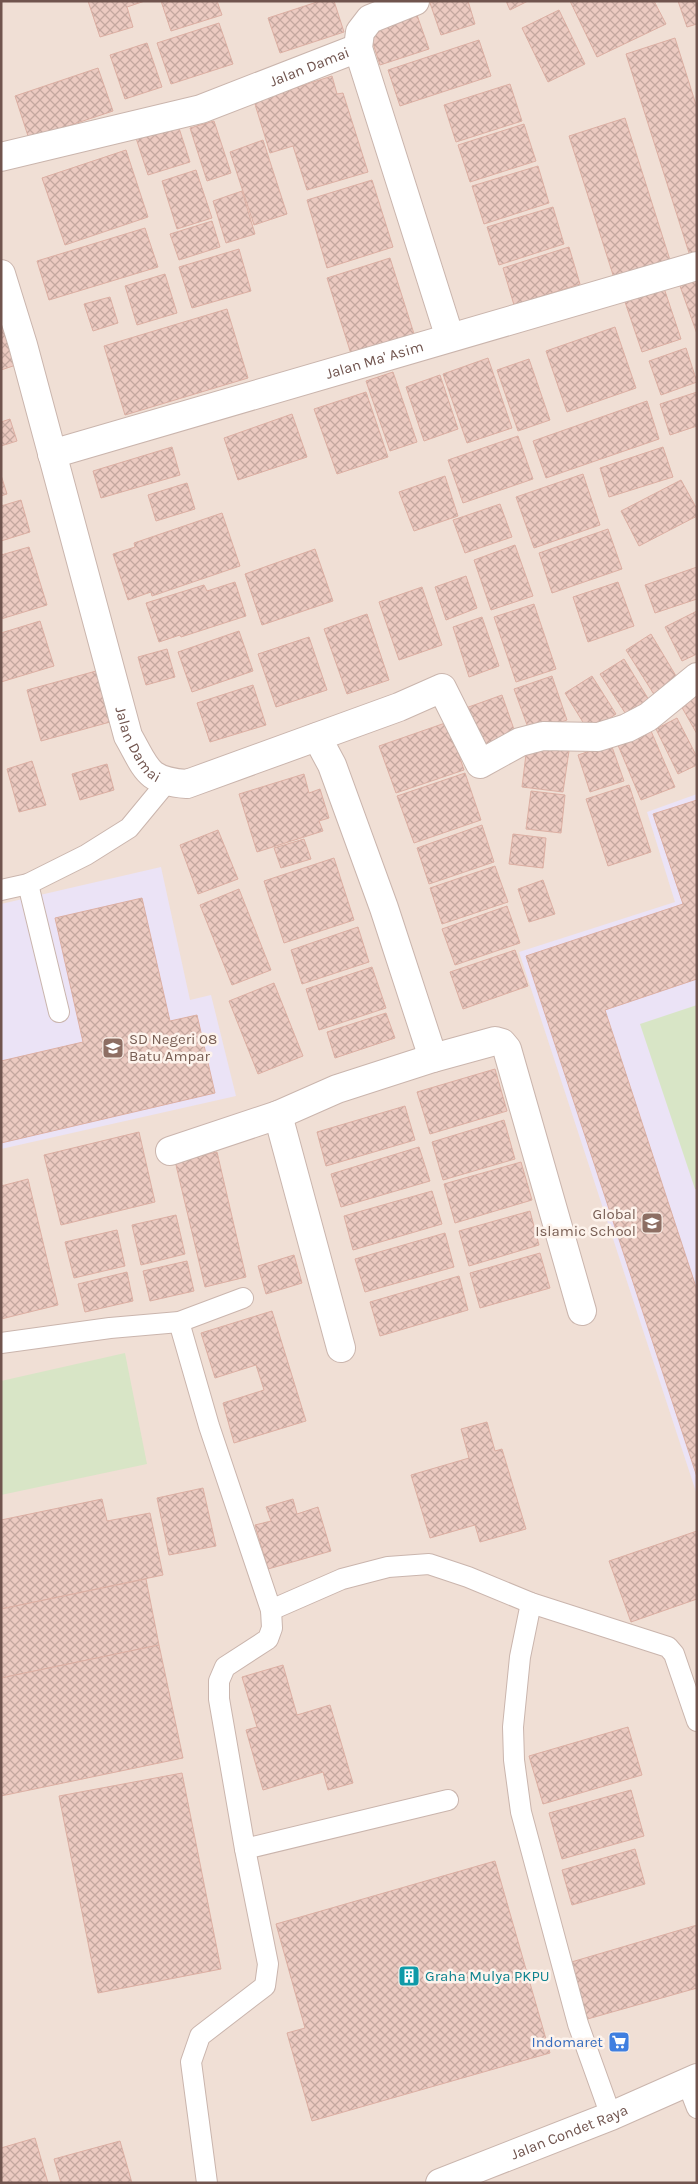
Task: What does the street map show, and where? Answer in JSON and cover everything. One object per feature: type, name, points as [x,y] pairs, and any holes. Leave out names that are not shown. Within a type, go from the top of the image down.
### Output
[{"type":"street","points":[[358,48],[360,32],[370,19],[415,1]]},
{"type":"street","name":"Jalan Damai","points":[[1,158],[201,110],[358,48],[448,335]]},
{"type":"street","name":"Jalan Ma' Asim","points":[[52,454],[697,266]]},
{"type":"street","name":"Jalan Damai","points":[[1,274],[23,345],[128,736],[149,773],[167,782],[187,784],[399,707],[442,688],[480,764],[520,742],[544,736],[598,737],[627,728],[648,717],[697,677]]},
{"type":"street","points":[[318,737],[332,764],[384,908],[434,1058]]},
{"type":"street","points":[[170,1151],[278,1115],[337,1089],[434,1058],[495,1041],[502,1043],[507,1049],[582,1311]]},
{"type":"street","points":[[278,1115],[341,1348]]},
{"type":"street","name":"Jalan Condet Raya","points":[[440,2183],[610,2116],[692,2080]]},
{"type":"lane","points":[[1,890],[28,884],[86,855],[129,828],[167,782]]},
{"type":"lane","points":[[28,884],[59,1012]]},
{"type":"lane","points":[[1,1343],[110,1328],[179,1322],[243,1298]]},
{"type":"lane","points":[[179,1322],[209,1426],[271,1610],[272,1628],[268,1639],[226,1667],[219,1681],[219,1698],[244,1849],[268,1964],[265,1986],[200,2036],[191,2062],[207,2183]]},
{"type":"lane","points":[[271,1610],[342,1579],[388,1567],[428,1564],[468,1577],[531,1603],[668,1647],[674,1654],[697,1721]]},
{"type":"lane","points":[[531,1603],[520,1658],[513,1727],[514,1760],[520,1803],[578,2024],[610,2116]]},
{"type":"lane","points":[[244,1849],[448,1800]]},
{"type":"lane","points":[[692,2080],[697,2108]]},
{"type":"shaded area","points":[[1,1],[697,1],[697,2183],[1,2183]]},
{"type":"shaded area","name":"Global Islamic School","points":[[697,794],[697,1495],[519,952],[675,902],[647,812]]},
{"type":"shaded area","name":"SD Negeri 08 Batu Ampar","points":[[161,867],[190,1000],[211,995],[236,1096],[1,1149],[1,904]]},
{"type":"green space","points":[[697,1005],[697,1189],[695,1189],[640,1024]]},
{"type":"green space","points":[[125,1353],[147,1464],[1,1495],[1,1381]]},
{"type":"building","points":[[88,1],[145,1],[127,7],[133,27],[100,37]]},
{"type":"building","points":[[161,1],[217,1],[222,15],[171,31]]},
{"type":"building","points":[[320,1],[334,1],[344,32],[280,53],[268,18]]},
{"type":"building","points":[[435,1],[468,1],[475,24],[441,35],[430,3]]},
{"type":"building","points":[[506,1],[528,1],[510,10]]},
{"type":"building","points":[[570,1],[654,1],[666,24],[597,57]]},
{"type":"building","points":[[678,1],[697,1],[697,24],[687,27]]},
{"type":"building","points":[[559,10],[585,64],[548,82],[522,28]]},
{"type":"building","points":[[417,15],[429,49],[380,65],[369,31]]},
{"type":"building","points":[[219,23],[233,64],[171,84],[157,43]]},
{"type":"building","points":[[675,38],[697,108],[697,254],[690,256],[626,54]]},
{"type":"building","points":[[479,40],[491,76],[400,106],[388,70]]},
{"type":"building","points":[[147,43],[162,87],[125,99],[110,55]]},
{"type":"building","points":[[98,68],[113,111],[29,139],[15,96]]},
{"type":"building","points":[[332,76],[337,94],[343,93],[368,172],[307,190],[293,146],[270,153],[254,101]]},
{"type":"building","points":[[510,84],[522,121],[456,142],[444,105]]},
{"type":"building","points":[[625,118],[670,260],[614,278],[569,136]]},
{"type":"building","points":[[214,121],[231,173],[207,181],[190,128]]},
{"type":"building","points":[[524,124],[536,161],[470,182],[458,145]]},
{"type":"building","points":[[178,125],[190,162],[148,175],[136,138]]},
{"type":"building","points":[[263,140],[287,214],[254,225],[230,152]]},
{"type":"building","points":[[126,150],[148,217],[65,245],[42,178]]},
{"type":"building","points":[[538,166],[549,203],[484,224],[472,186]]},
{"type":"building","points":[[196,170],[212,218],[177,229],[162,181]]},
{"type":"building","points":[[372,180],[393,247],[327,268],[307,200]]},
{"type":"building","points":[[242,191],[255,234],[226,243],[213,201]]},
{"type":"building","points":[[553,207],[564,244],[499,265],[487,227]]},
{"type":"building","points":[[212,221],[220,247],[179,260],[170,234]]},
{"type":"building","points":[[145,228],[158,267],[49,300],[37,261]]},
{"type":"building","points":[[569,247],[580,284],[514,305],[503,268]]},
{"type":"building","points":[[239,249],[251,291],[192,308],[179,267]]},
{"type":"building","points":[[390,258],[415,337],[352,357],[327,278]]},
{"type":"building","points":[[165,274],[177,313],[137,325],[125,286]]},
{"type":"building","points":[[697,280],[697,334],[680,286]]},
{"type":"building","points":[[664,288],[681,339],[642,352],[625,302]]},
{"type":"building","points":[[110,297],[118,323],[93,331],[84,304]]},
{"type":"building","points":[[1,305],[19,364],[1,370]]},
{"type":"building","points":[[227,309],[248,378],[125,415],[104,346]]},
{"type":"building","points":[[615,327],[636,388],[567,412],[546,351]]},
{"type":"building","points":[[686,348],[697,382],[661,395],[649,361]]},
{"type":"building","points":[[488,358],[512,428],[467,443],[443,374]]},
{"type":"building","points":[[529,359],[550,420],[518,431],[497,370]]},
{"type":"building","points":[[393,372],[417,442],[390,451],[366,381]]},
{"type":"building","points":[[440,375],[458,429],[424,441],[406,387]]},
{"type":"building","points":[[366,392],[388,457],[337,474],[314,409]]},
{"type":"building","points":[[697,392],[697,426],[670,435],[660,404]]},
{"type":"building","points":[[647,401],[659,439],[546,478],[533,441]]},
{"type":"building","points":[[292,414],[307,457],[238,480],[224,438]]},
{"type":"building","points":[[10,419],[17,441],[1,446],[1,422]]},
{"type":"building","points":[[518,436],[533,479],[463,503],[448,460]]},
{"type":"building","points":[[172,447],[180,475],[101,498],[93,471]]},
{"type":"building","points":[[663,447],[673,477],[609,497],[600,468]]},
{"type":"building","points":[[583,474],[600,525],[534,548],[516,497]]},
{"type":"building","points":[[1,475],[7,494],[1,496]]},
{"type":"building","points":[[445,476],[458,516],[414,531],[399,492]]},
{"type":"building","points":[[681,480],[697,509],[697,516],[639,546],[621,511]]},
{"type":"building","points":[[187,483],[195,509],[156,521],[148,495]]},
{"type":"building","points":[[21,500],[30,532],[1,541],[1,506]]},
{"type":"building","points":[[500,504],[512,537],[465,553],[453,520]]},
{"type":"building","points":[[222,513],[240,566],[152,596],[151,592],[128,600],[113,554],[135,547],[134,543]]},
{"type":"building","points":[[608,529],[622,569],[552,593],[539,553]]},
{"type":"building","points":[[515,545],[533,596],[491,610],[474,560]]},
{"type":"building","points":[[29,547],[47,605],[1,619],[1,555]]},
{"type":"building","points":[[315,549],[333,601],[262,625],[245,574]]},
{"type":"building","points":[[697,567],[697,599],[655,613],[645,585]]},
{"type":"building","points":[[466,576],[477,608],[446,620],[435,587]]},
{"type":"building","points":[[235,582],[246,616],[181,637],[180,635],[159,642],[146,603],[204,585],[207,591]]},
{"type":"building","points":[[618,582],[634,626],[588,642],[573,597]]},
{"type":"building","points":[[422,587],[442,645],[399,660],[379,602]]},
{"type":"building","points":[[534,604],[556,669],[516,682],[494,617]]},
{"type":"building","points":[[697,611],[697,654],[682,661],[665,627]]},
{"type":"building","points":[[367,614],[389,680],[347,694],[324,629]]},
{"type":"building","points":[[482,617],[499,666],[469,677],[453,627]]},
{"type":"building","points":[[40,621],[54,666],[1,682],[1,633]]},
{"type":"building","points":[[239,631],[253,671],[192,692],[178,652]]},
{"type":"building","points":[[651,634],[679,681],[655,696],[626,650]]},
{"type":"building","points":[[309,637],[327,690],[276,707],[258,654]]},
{"type":"building","points":[[167,649],[175,677],[146,685],[138,657]]},
{"type":"building","points":[[624,659],[652,705],[629,719],[600,674]]},
{"type":"building","points":[[107,668],[121,719],[41,741],[27,690]]},
{"type":"building","points":[[552,676],[567,720],[530,733],[514,689]]},
{"type":"building","points":[[592,676],[616,714],[589,732],[565,693]]},
{"type":"building","points":[[253,685],[266,725],[210,742],[197,703]]},
{"type":"building","points":[[697,694],[697,734],[680,704]]},
{"type":"building","points":[[502,695],[517,738],[478,751],[463,709]]},
{"type":"building","points":[[677,718],[697,757],[697,765],[678,774],[656,729]]},
{"type":"building","points":[[448,722],[464,770],[396,793],[379,746]]},
{"type":"building","points":[[648,724],[675,787],[641,800],[615,738]]},
{"type":"building","points":[[611,744],[624,781],[590,792],[578,755]]},
{"type":"building","points":[[527,746],[569,751],[563,792],[522,787]]},
{"type":"building","points":[[32,761],[46,805],[19,812],[7,769]]},
{"type":"building","points":[[107,764],[114,790],[80,800],[72,774]]},
{"type":"building","points":[[465,773],[481,820],[414,843],[397,796]]},
{"type":"building","points":[[304,774],[309,793],[320,789],[329,818],[319,821],[323,831],[257,852],[239,794]]},
{"type":"building","points":[[629,785],[651,852],[608,866],[586,799]]},
{"type":"building","points":[[531,791],[565,795],[561,833],[526,829]]},
{"type":"building","name":"Global Islamic School","points":[[697,800],[697,979],[605,1010],[697,1290],[697,1477],[526,956],[683,904],[653,814]]},
{"type":"building","points":[[482,825],[494,862],[429,884],[417,848]]},
{"type":"building","points":[[218,830],[238,879],[198,894],[180,845]]},
{"type":"building","points":[[513,834],[546,838],[543,868],[509,864]]},
{"type":"building","points":[[304,839],[311,859],[281,868],[274,848]]},
{"type":"building","points":[[334,858],[354,920],[284,943],[264,881]]},
{"type":"building","points":[[495,866],[508,902],[442,924],[430,888]]},
{"type":"building","points":[[543,880],[555,914],[529,922],[518,889]]},
{"type":"building","points":[[239,889],[271,970],[232,985],[200,905]]},
{"type":"building","points":[[142,898],[170,1021],[197,1015],[215,1093],[1,1143],[1,1061],[83,1042],[55,918]]},
{"type":"building","points":[[507,906],[520,943],[455,965],[442,929]]},
{"type":"building","points":[[358,927],[369,962],[302,984],[291,950]]},
{"type":"building","points":[[515,950],[528,986],[463,1009],[450,972]]},
{"type":"building","points":[[372,967],[386,1008],[319,1030],[306,989]]},
{"type":"building","points":[[274,983],[303,1056],[258,1074],[229,1001]]},
{"type":"building","points":[[386,1013],[395,1038],[335,1058],[327,1032]]},
{"type":"building","points":[[495,1069],[507,1111],[430,1134],[417,1092]]},
{"type":"building","points":[[405,1106],[415,1140],[326,1166],[317,1132]]},
{"type":"building","points":[[504,1120],[515,1159],[443,1180],[432,1142]]},
{"type":"building","points":[[139,1132],[155,1202],[61,1225],[44,1155]]},
{"type":"building","points":[[419,1147],[430,1181],[341,1207],[331,1174]]},
{"type":"building","points":[[217,1152],[246,1277],[205,1287],[175,1161]]},
{"type":"building","points":[[521,1162],[532,1200],[455,1223],[444,1184]]},
{"type":"building","points":[[28,1179],[58,1305],[1,1319],[1,1186]]},
{"type":"building","points":[[432,1191],[442,1224],[353,1250],[344,1216]]},
{"type":"building","points":[[530,1211],[539,1245],[469,1266],[459,1231]]},
{"type":"building","points":[[176,1215],[185,1254],[141,1265],[132,1225]]},
{"type":"building","points":[[117,1230],[125,1266],[74,1278],[65,1242]]},
{"type":"building","points":[[445,1233],[454,1267],[365,1292],[355,1259]]},
{"type":"building","points":[[540,1253],[550,1288],[480,1308],[470,1273]]},
{"type":"building","points":[[294,1255],[302,1283],[266,1294],[258,1266]]},
{"type":"building","points":[[187,1261],[194,1291],[150,1301],[143,1271]]},
{"type":"building","points":[[127,1272],[133,1301],[85,1312],[78,1284]]},
{"type":"building","points":[[459,1276],[468,1310],[380,1336],[370,1302]]},
{"type":"building","points":[[272,1311],[306,1421],[234,1443],[223,1403],[264,1390],[256,1365],[215,1378],[201,1333]]},
{"type":"building","points":[[487,1422],[495,1451],[502,1449],[526,1529],[480,1542],[475,1525],[430,1538],[411,1475],[469,1458],[461,1429]]},
{"type":"building","points":[[203,1488],[216,1546],[169,1555],[157,1498]]},
{"type":"building","points":[[102,1499],[107,1521],[150,1513],[163,1575],[1,1609],[1,1520]]},
{"type":"building","points":[[293,1499],[297,1514],[318,1507],[331,1551],[268,1569],[255,1525],[271,1521],[266,1507]]},
{"type":"building","points":[[697,1531],[697,1599],[631,1622],[609,1561]]},
{"type":"building","points":[[146,1579],[159,1645],[1,1678],[1,1609]]},
{"type":"building","points":[[159,1645],[183,1758],[1,1796],[1,1678]]},
{"type":"building","points":[[283,1665],[297,1715],[330,1705],[353,1783],[328,1790],[323,1772],[263,1790],[246,1730],[257,1727],[242,1677]]},
{"type":"building","points":[[628,1727],[642,1775],[543,1804],[529,1756]]},
{"type":"building","points":[[182,1773],[221,1969],[98,1993],[59,1796]]},
{"type":"building","points":[[631,1790],[644,1836],[562,1859],[549,1813]]},
{"type":"building","points":[[635,1849],[645,1884],[572,1905],[562,1870]]},
{"type":"building","name":"Graha Mulya PKPU","points":[[495,1861],[550,2053],[312,2121],[287,2033],[305,2028],[276,1924]]},
{"type":"building","points":[[697,1925],[697,1988],[584,2020],[568,1963]]},
{"type":"building","points":[[35,2138],[48,2183],[1,2183],[1,2148]]},
{"type":"building","points":[[120,2141],[132,2183],[61,2183],[54,2159]]},
{"type":"place","name":"SD Negeri 08 Batu Ampar","points":[[113,1048]]},
{"type":"place","name":"Global Islamic School","points":[[652,1223]]},
{"type":"place","name":"Graha Mulya PKPU","points":[[409,1976]]},
{"type":"place","name":"Indomaret","points":[[619,2042]]}]
